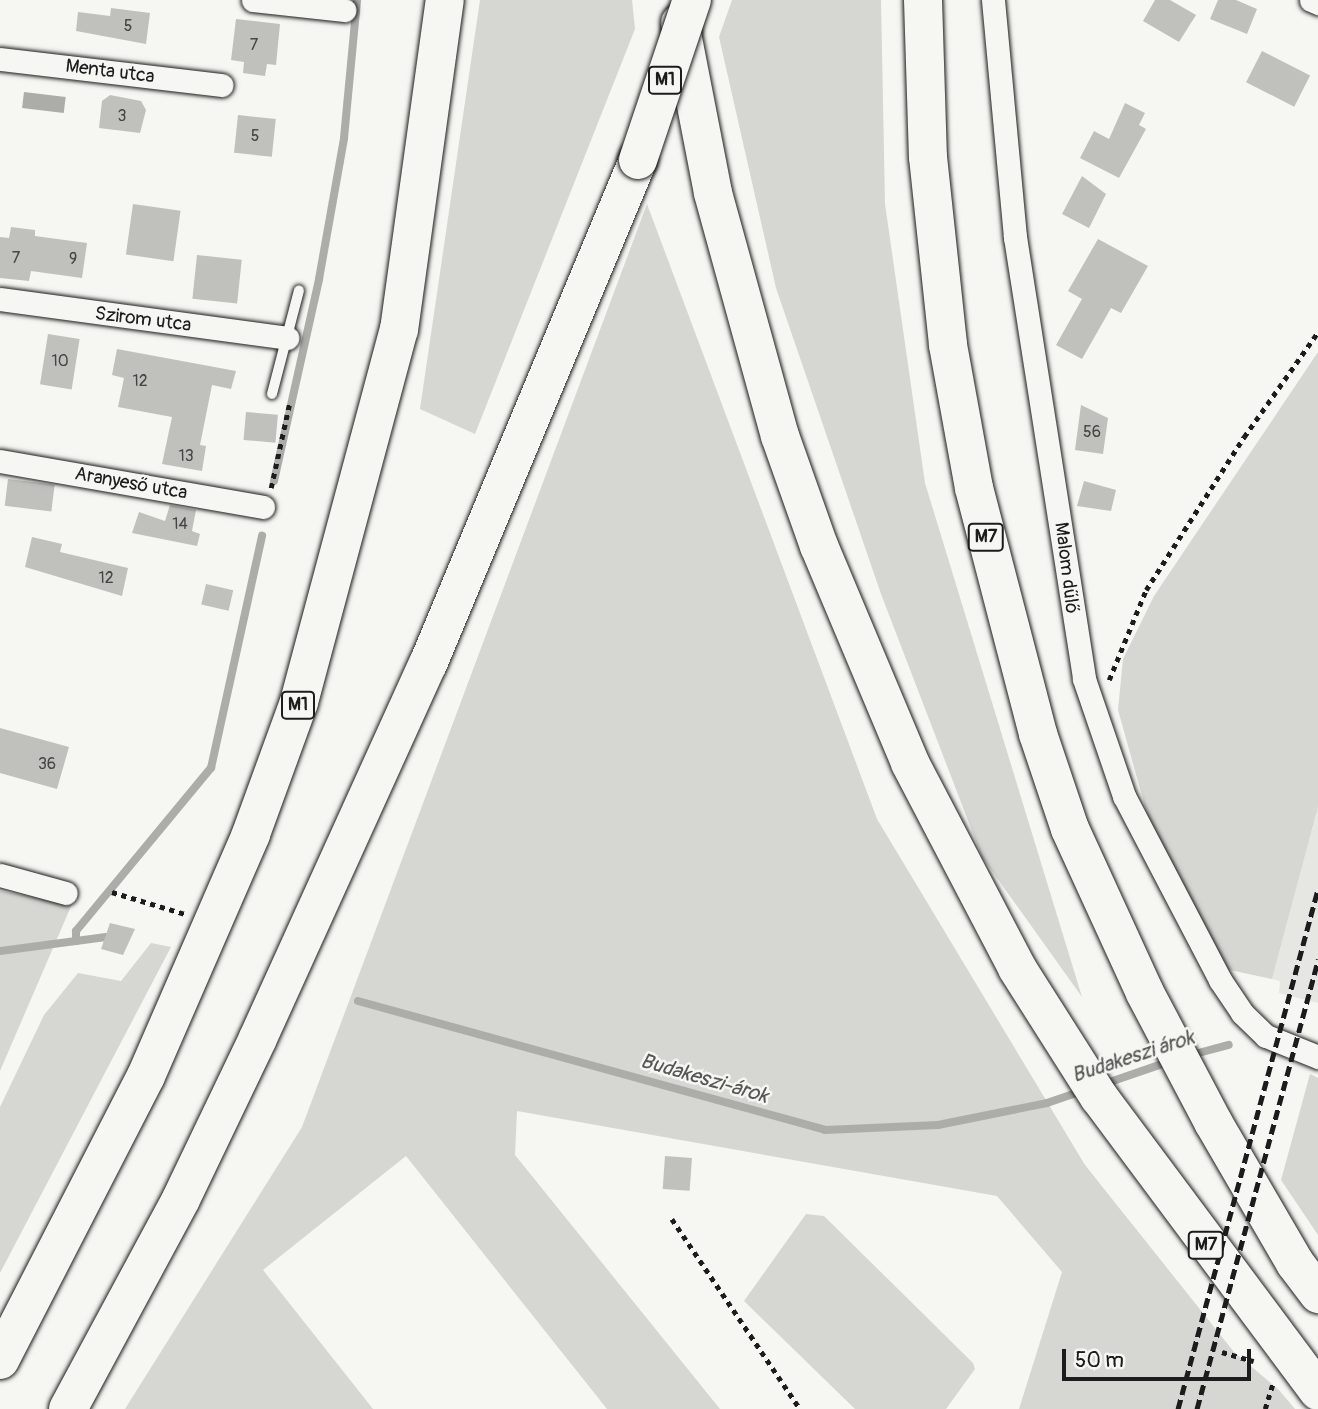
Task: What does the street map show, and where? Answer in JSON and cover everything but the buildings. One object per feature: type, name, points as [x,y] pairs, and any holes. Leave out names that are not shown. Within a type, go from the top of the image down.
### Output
[{"type":"highway","name":"M1","points":[[0,1360],[146,1076],[251,834],[299,702],[399,330],[445,0]]},
{"type":"highway","name":"M7","points":[[677,0],[701,139],[743,312],[819,546],[910,763],[965,876],[1091,1084],[1318,1391]]},
{"type":"highway","name":"M1","points":[[68,1409],[181,1199],[258,1038],[428,664],[638,160],[692,0]]},
{"type":"highway","name":"M7","points":[[923,0],[928,157],[948,345],[983,526],[1038,734],[1070,829],[1110,923],[1178,1057],[1295,1263],[1318,1294]]},
{"type":"street","points":[[253,0],[344,10]]},
{"type":"street","name":"Malom dűlő","points":[[993,0],[998,90],[1028,332],[1056,488],[1076,647],[1097,718],[1124,796],[1232,1001],[1266,1036],[1318,1057]]},
{"type":"street","points":[[1311,0],[1318,4]]},
{"type":"street","name":"Menta utca","points":[[0,59],[221,85]]},
{"type":"street","name":"Szirom utca","points":[[0,299],[286,338]]},
{"type":"street","name":"Aranyeső utca","points":[[0,461],[263,507]]},
{"type":"street","points":[[0,875],[66,892]]},
{"type":"lane","points":[[272,394],[299,290]]},
{"type":"path","points":[[1097,718],[1146,590],[1244,437],[1318,332]]},
{"type":"path","points":[[263,507],[267,508],[291,393]]},
{"type":"path","points":[[112,892],[187,915]]},
{"type":"path","points":[[672,1219],[800,1409]]},
{"type":"path","points":[[1222,1352],[1252,1359]]},
{"type":"path","points":[[1265,1409],[1273,1382]]},
{"type":"shaded area","points":[[480,0],[632,0],[635,29],[475,434],[420,409]]},
{"type":"shaded area","points":[[732,0],[881,0],[885,204],[925,483],[1082,997],[982,857],[881,594],[776,288],[719,37]]},
{"type":"shaded area","points":[[24,92],[66,97],[64,113],[22,108]]},
{"type":"shaded area","points":[[647,204],[877,819],[1085,1165],[1234,1352],[1279,1390],[1295,1409],[1019,1409],[1062,1272],[997,1196],[517,1111],[515,1155],[720,1409],[607,1409],[406,1156],[263,1270],[373,1409],[125,1409],[302,1127]]},
{"type":"shaded area","points":[[1318,352],[1318,807],[1272,979],[1225,969],[1157,849],[1118,710],[1123,659],[1154,596]]},
{"type":"shaded area","points":[[1318,807],[1318,1003],[1279,993],[1280,981],[1272,979]]},
{"type":"shaded area","points":[[0,891],[72,904],[0,1071]]},
{"type":"shaded area","points":[[151,943],[171,947],[0,1273],[0,1107],[44,1015],[78,973],[121,981]]},
{"type":"shaded area","points":[[1310,1074],[1318,1078],[1318,1235],[1281,1180]]},
{"type":"shaded area","points":[[806,1214],[824,1216],[973,1363],[975,1369],[946,1409],[855,1409],[744,1301]]},
{"type":"waterway","points":[[274,481],[319,279],[344,138],[357,0]]},
{"type":"waterway","points":[[76,941],[76,931],[211,768],[262,536]]},
{"type":"waterway","name":"Budakeszi-árok","points":[[0,951],[106,937]]},
{"type":"waterway","name":"Budakeszi-árok","points":[[358,1001],[825,1130],[938,1125],[1047,1103],[1082,1091]]},
{"type":"waterway","name":"Budakeszi árok","points":[[1191,1055],[1229,1045]]},
{"type":"waterway","name":"Budakeszi árok","points":[[1104,1084],[1168,1062]]},
{"type":"railway","points":[[1178,1409],[1318,889]]},
{"type":"railway","points":[[1197,1409],[1318,959]]}]
